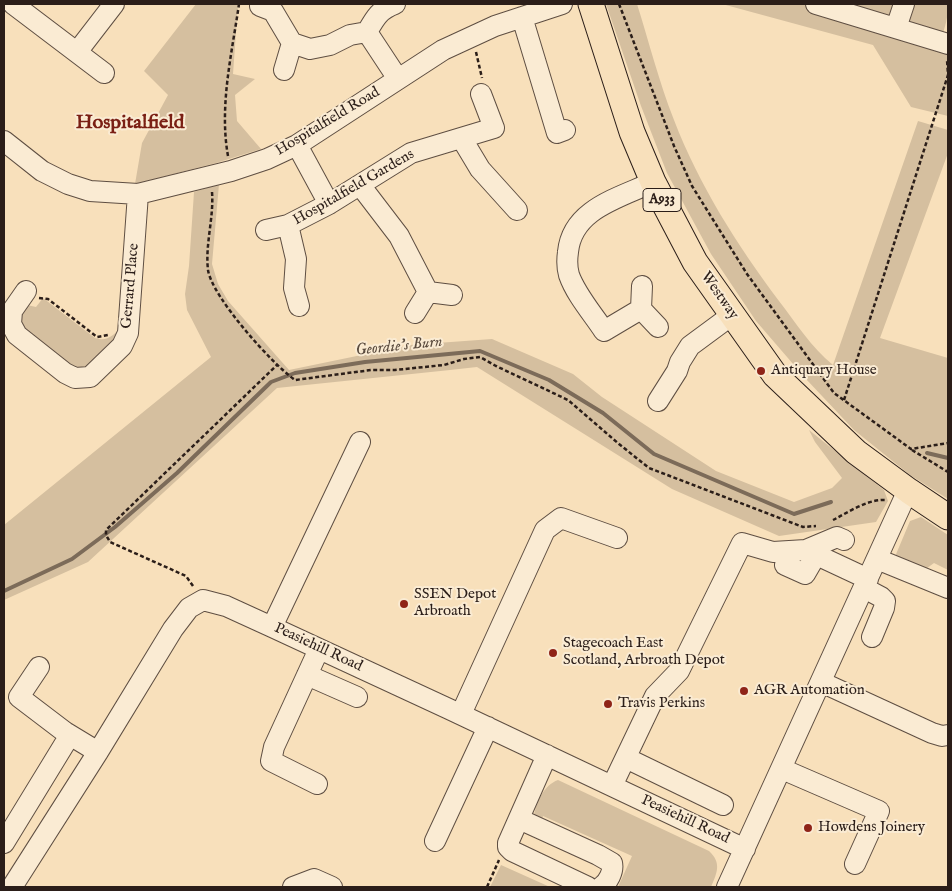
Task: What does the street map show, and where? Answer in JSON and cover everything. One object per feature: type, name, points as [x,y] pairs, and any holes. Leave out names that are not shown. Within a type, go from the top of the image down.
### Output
[{"type":"main road","name":"Westway","points":[[591,4],[632,132],[653,182],[695,262],[775,375],[856,452],[906,496],[948,517]]},
{"type":"street","points":[[14,4],[104,73]]},
{"type":"street","points":[[77,52],[114,4]]},
{"type":"street","points":[[260,6],[273,11],[292,44],[310,49],[330,45],[350,35],[367,32],[384,8],[395,4]]},
{"type":"street","name":"Hospitalfield Road","points":[[4,140],[42,171],[68,184],[90,191],[138,194],[231,171],[297,145],[444,50],[470,36],[562,4]]},
{"type":"street","points":[[816,4],[948,43]]},
{"type":"street","points":[[896,28],[904,4]]},
{"type":"street","points":[[522,17],[558,133],[565,130]]},
{"type":"street","points":[[367,32],[398,79]]},
{"type":"street","points":[[284,70],[292,44]]},
{"type":"street","name":"Hospitalfield Gardens","points":[[266,230],[288,225],[328,204],[411,153],[494,128],[482,94]]},
{"type":"street","points":[[462,139],[480,169],[517,210]]},
{"type":"street","points":[[297,145],[328,204]]},
{"type":"street","points":[[641,309],[604,331],[569,274],[569,240],[580,221],[594,210],[653,182]]},
{"type":"street","points":[[360,185],[399,236],[428,292]]},
{"type":"street","name":"Gerrard Place","points":[[26,291],[12,311],[11,324],[16,335],[75,378],[90,377],[122,346],[128,333],[138,194]]},
{"type":"street","points":[[288,225],[296,259],[294,288],[299,306]]},
{"type":"street","points":[[642,286],[641,309],[658,327]]},
{"type":"street","points":[[428,292],[452,295]]},
{"type":"street","points":[[415,313],[428,292]]},
{"type":"street","points":[[658,401],[690,346],[732,315]]},
{"type":"street","points":[[272,627],[360,442]]},
{"type":"street","name":"Peasiehill Road","points":[[727,887],[906,496]]},
{"type":"street","points":[[461,714],[545,530],[561,518],[617,538]]},
{"type":"street","points":[[612,786],[655,696],[679,671],[742,543],[773,552],[811,552],[837,537],[844,540]]},
{"type":"street","points":[[785,565],[805,574],[811,552]]},
{"type":"street","points":[[811,552],[866,584],[885,602],[872,637]]},
{"type":"street","points":[[877,559],[948,588]]},
{"type":"street","points":[[12,887],[173,629],[189,608],[203,600]]},
{"type":"street","name":"Peasiehill Road","points":[[203,600],[226,606],[272,627],[461,714],[745,849]]},
{"type":"street","points":[[317,784],[271,761],[274,747],[319,649]]},
{"type":"street","points":[[39,666],[19,697],[70,735],[98,752]]},
{"type":"street","points":[[307,675],[356,697]]},
{"type":"street","points":[[821,682],[932,732],[942,736],[948,735]]},
{"type":"street","points":[[436,841],[488,727]]},
{"type":"street","points":[[4,843],[70,735]]},
{"type":"street","points":[[547,755],[508,843],[508,847],[512,851],[588,887]]},
{"type":"street","points":[[626,758],[723,805]]},
{"type":"street","points":[[782,769],[879,811],[855,864]]},
{"type":"street","points":[[519,819],[598,855],[612,864],[613,868],[606,884],[601,887]]},
{"type":"street","points":[[293,887],[314,879],[332,887]]},
{"type":"path","points":[[231,171],[225,139],[225,96],[239,4]]},
{"type":"path","points":[[619,4],[674,146],[692,186],[747,274],[834,393],[911,449],[948,472]]},
{"type":"path","points":[[470,36],[476,48],[483,83],[482,94]]},
{"type":"path","points":[[844,400],[948,75],[948,43]]},
{"type":"path","points":[[210,176],[212,197],[207,255],[208,272],[214,288],[224,304],[277,365],[295,380],[371,370],[395,370],[444,365],[464,359],[480,357],[568,400],[649,468],[803,527],[816,527],[824,524]]},
{"type":"path","points":[[26,291],[48,299],[97,337],[105,337],[129,319]]},
{"type":"path","points":[[203,600],[186,576],[110,542],[106,535],[106,530],[277,365]]},
{"type":"path","points":[[911,449],[948,443]]},
{"type":"path","points":[[832,521],[854,508],[878,500],[906,496]]},
{"type":"path","points":[[487,887],[499,860],[508,847]]},
{"type":"shaded area","points":[[196,4],[238,4],[233,74],[255,79],[235,95],[237,121],[261,149],[135,184],[142,143],[168,95],[144,71]]},
{"type":"shaded area","points":[[606,4],[637,4],[669,106],[684,144],[707,191],[763,280],[811,343],[833,365],[918,121],[948,130],[948,153],[880,338],[948,358],[948,499],[910,475],[854,430],[806,379],[756,321],[711,254],[667,173],[641,106]]},
{"type":"shaded area","points":[[722,4],[899,4],[906,35],[909,4],[947,4],[947,17],[941,39],[948,47],[948,116],[911,107],[873,45]]},
{"type":"shaded area","points":[[219,184],[212,264],[218,284],[228,301],[289,370],[410,345],[492,339],[573,374],[602,397],[716,471],[794,502],[832,488],[842,478],[815,442],[809,430],[884,490],[888,501],[876,522],[779,536],[672,489],[477,367],[277,388],[88,562],[4,600],[4,525],[211,357],[187,310],[185,294],[189,266],[194,192]]},
{"type":"shaded area","points":[[43,298],[95,338],[107,338],[121,327],[121,335],[93,366],[76,371],[21,331],[19,313],[27,305],[36,307]]},
{"type":"shaded area","points":[[921,517],[948,535],[948,570],[934,563],[923,571],[894,559],[910,521]]},
{"type":"shaded area","points":[[558,780],[709,851],[717,864],[711,887],[618,887],[632,856],[543,816],[540,824],[534,816],[537,805],[545,790]]},
{"type":"shaded area","points":[[501,865],[550,887],[490,887]]},
{"type":"waterway","name":"Geordie's Burn","points":[[4,591],[72,559],[115,527],[177,473],[271,382],[295,373],[365,362],[480,351],[549,380],[603,413],[654,454],[794,514],[831,502]]},
{"type":"waterway","name":"Geordie's Burn","points":[[927,453],[948,458]]},
{"type":"place","name":"Antiquary House","points":[[761,371]]},
{"type":"place","name":"SSEN Depot Arbroath","points":[[404,604]]},
{"type":"place","name":"Stagecoach East Scotland, Arbroath Depot","points":[[553,653]]},
{"type":"place","name":"AGR Automation","points":[[744,691]]},
{"type":"place","name":"Travis Perkins","points":[[608,704]]},
{"type":"place","name":"Howdens Joinery","points":[[808,828]]},
{"type":"district","name":"Hospitalfield","points":[[130,124]]}]
